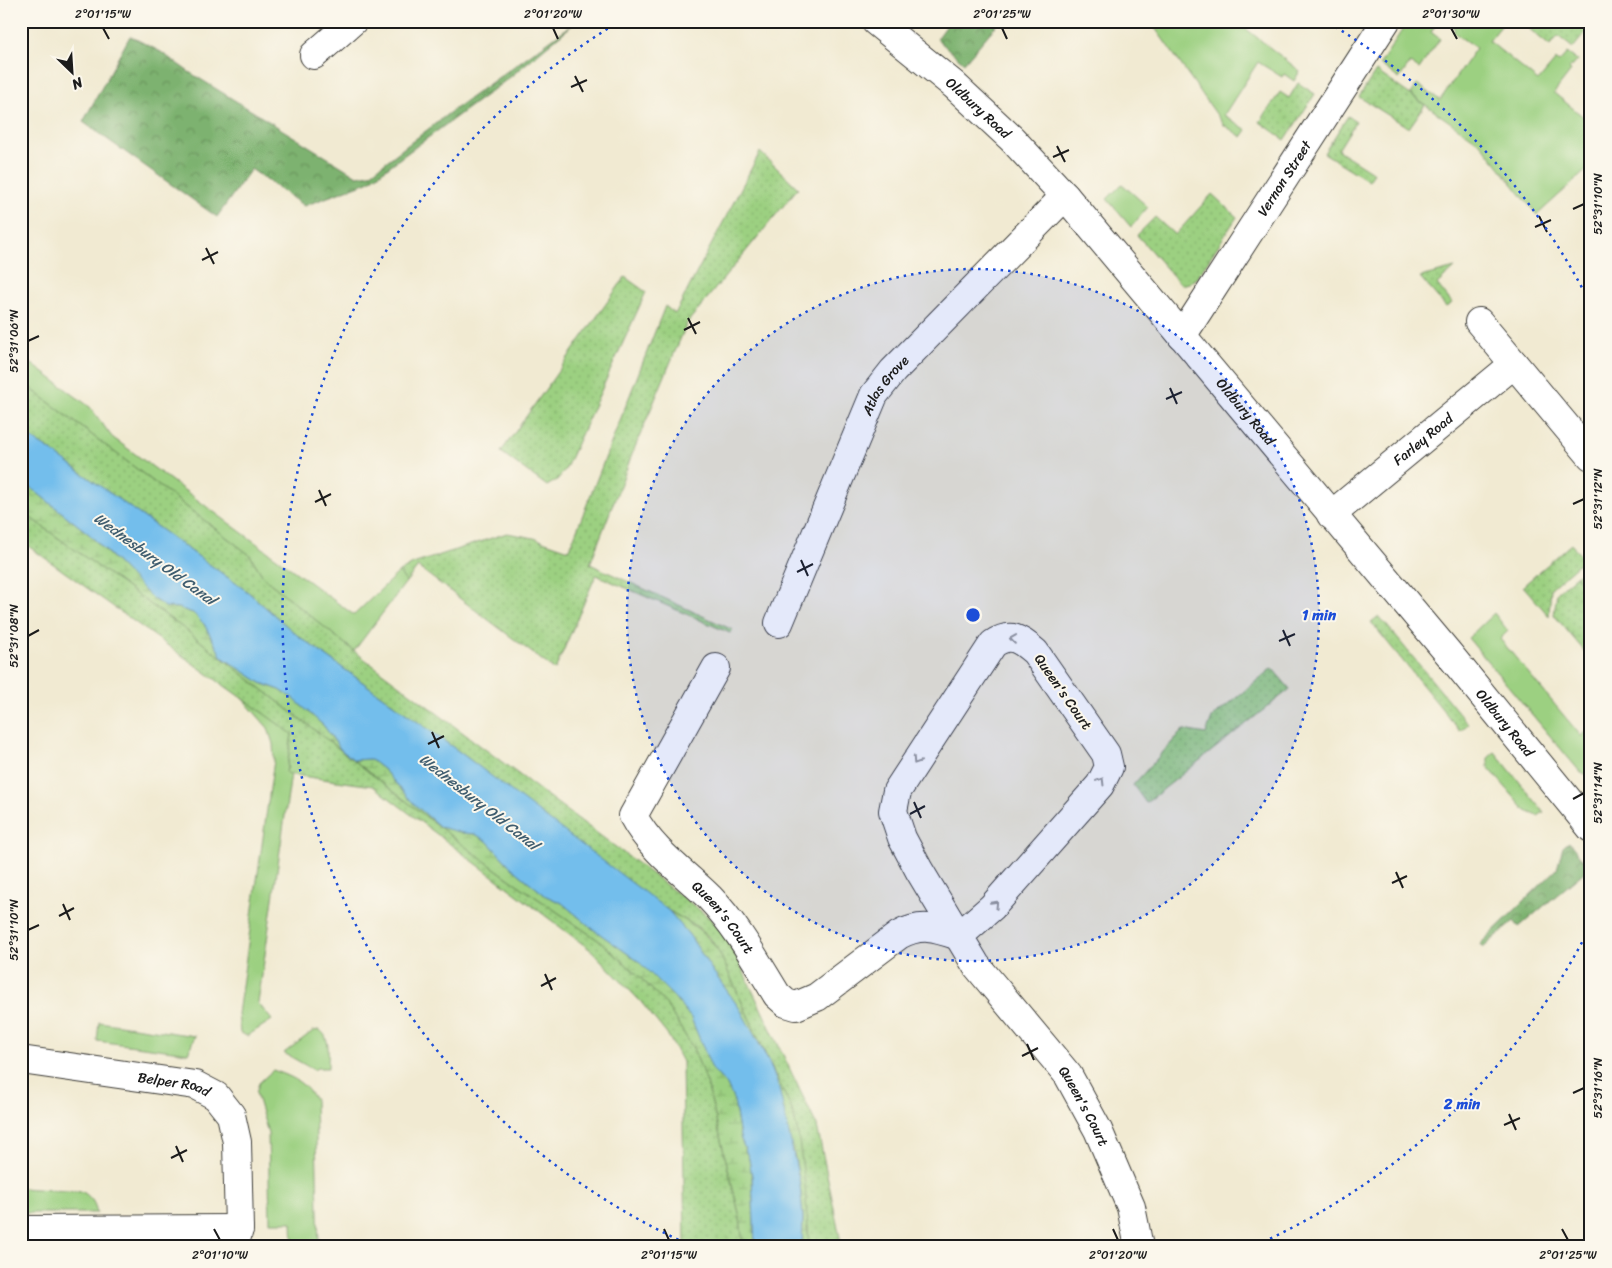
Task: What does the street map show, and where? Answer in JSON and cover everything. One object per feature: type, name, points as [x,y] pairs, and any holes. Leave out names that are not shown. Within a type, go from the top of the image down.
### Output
[{"type":"street","points":[[314,54],[353,21]]},
{"type":"street","name":"Oldbury Road","points":[[875,21],[954,85],[1012,139],[1065,196],[1331,515],[1587,814]]},
{"type":"street","name":"Vernon Street","points":[[1182,336],[1386,21]]},
{"type":"street","name":"Atlas Grove","points":[[779,623],[874,395],[893,371],[1065,196]]},
{"type":"street","points":[[1479,322],[1591,456]]},
{"type":"street","name":"Farley Road","points":[[1331,515],[1514,364]]},
{"type":"street","name":"Queen's Court","points":[[959,936],[992,907],[1008,889],[1100,785],[1109,767],[1106,754],[1035,652],[1022,641],[1014,638],[1002,638],[993,644],[898,790],[893,811],[902,838],[976,966],[1068,1075],[1098,1130],[1131,1207],[1139,1247]]},
{"type":"street","name":"Queen's Court","points":[[716,668],[633,816],[655,848],[708,897],[739,933],[777,995],[786,1002],[796,1006],[807,1002],[822,994],[899,935],[912,929],[925,927],[959,936]]},
{"type":"street","name":"Belper Road","points":[[21,1060],[194,1086],[216,1096],[231,1115],[237,1142],[239,1241],[21,1230]]},
{"type":"green space","points":[[577,21],[509,78],[368,182],[304,206],[251,169],[217,217],[83,122],[130,36],[161,52],[189,72],[357,176],[370,174],[453,110]]},
{"type":"green space","points":[[950,21],[1000,21],[964,63],[937,39]]},
{"type":"green space","points":[[1161,21],[1236,21],[1300,71],[1294,81],[1284,74],[1282,77],[1258,62],[1224,115],[1247,130],[1242,137],[1224,125],[1155,28]]},
{"type":"green space","points":[[1408,21],[1435,21],[1437,23],[1431,32],[1440,39],[1419,69],[1410,63],[1399,79],[1380,64]]},
{"type":"green space","points":[[1457,21],[1505,21],[1489,41],[1538,81],[1556,60],[1559,62],[1567,53],[1577,60],[1554,93],[1591,123],[1591,166],[1537,215],[1481,144],[1410,94],[1417,84],[1440,100],[1476,48],[1453,32],[1455,29],[1449,24]]},
{"type":"green space","points":[[1523,21],[1583,21],[1590,27],[1573,48],[1558,36],[1550,46],[1522,23]]},
{"type":"green space","points":[[1376,71],[1425,105],[1409,128],[1359,97]]},
{"type":"green space","points":[[1298,83],[1315,94],[1285,140],[1260,122],[1280,92],[1289,98]]},
{"type":"green space","points":[[1348,116],[1356,121],[1338,150],[1374,173],[1369,181],[1324,153]]},
{"type":"green space","points":[[760,152],[798,188],[687,323],[633,452],[590,564],[733,630],[730,633],[596,575],[555,670],[418,567],[406,582],[399,572],[413,564],[507,533],[534,538],[569,550],[665,306],[675,314]]},
{"type":"green space","points":[[1122,184],[1148,207],[1131,227],[1107,199]]},
{"type":"green space","points":[[1212,194],[1237,217],[1196,279],[1181,285],[1137,235],[1155,217],[1175,235]]},
{"type":"green space","points":[[1455,268],[1437,284],[1452,303],[1446,307],[1420,277]]},
{"type":"green space","points":[[625,277],[646,292],[565,470],[557,480],[547,486],[501,452]]},
{"type":"green space","points":[[21,356],[90,407],[112,437],[354,615],[399,572],[406,582],[354,651],[264,578],[250,555],[21,381]]},
{"type":"green space","points":[[21,381],[250,555],[264,578],[354,651],[712,920],[726,935],[817,1126],[842,1247],[809,1247],[792,1110],[720,954],[710,938],[696,926],[669,911],[629,882],[461,753],[297,635],[248,592],[47,448],[21,432]]},
{"type":"green space","points":[[21,480],[89,534],[165,607],[178,608],[193,613],[204,624],[222,657],[261,683],[280,690],[294,699],[324,726],[341,750],[354,760],[370,759],[384,770],[413,803],[462,833],[475,834],[487,841],[512,868],[546,896],[562,903],[593,929],[638,961],[675,998],[691,1018],[712,1068],[727,1085],[734,1101],[740,1137],[749,1159],[752,1176],[755,1247],[743,1247],[740,1217],[707,1083],[693,1048],[666,1004],[636,973],[601,942],[455,839],[186,630],[21,511]]},
{"type":"green space","points":[[21,511],[186,630],[455,839],[601,942],[636,973],[666,1004],[693,1048],[707,1083],[740,1217],[743,1247],[685,1247],[682,1062],[669,1037],[641,1002],[592,951],[373,786],[286,774],[292,734],[21,541]]},
{"type":"green space","points":[[1571,544],[1584,559],[1551,588],[1549,616],[1523,586]]},
{"type":"green space","points":[[1584,570],[1591,578],[1591,594],[1576,576]]},
{"type":"green space","points":[[1576,576],[1591,594],[1591,659],[1554,615],[1557,592]]},
{"type":"green space","points":[[1494,613],[1508,631],[1500,639],[1581,736],[1591,728],[1591,770],[1586,774],[1581,773],[1468,638]]},
{"type":"green space","points":[[1379,616],[1468,724],[1460,731],[1371,622]]},
{"type":"green space","points":[[1272,668],[1290,689],[1146,803],[1133,785],[1183,730],[1206,734],[1212,718]]},
{"type":"green space","points":[[241,697],[292,734],[286,773],[291,774],[258,1003],[272,1020],[247,1036],[240,1033],[238,1014],[274,760],[273,744],[268,728]]},
{"type":"green space","points":[[1495,752],[1544,812],[1538,816],[1526,811],[1488,767],[1488,758]]},
{"type":"green space","points":[[1569,842],[1589,868],[1519,927],[1514,921],[1483,948],[1480,944],[1557,869],[1563,847]]},
{"type":"green space","points":[[669,911],[692,924],[704,934],[720,954],[792,1110],[798,1134],[805,1184],[809,1247],[802,1247],[803,1217],[800,1184],[794,1153],[740,1009],[690,936]]},
{"type":"green space","points":[[99,1022],[195,1036],[188,1053],[97,1041]]},
{"type":"green space","points":[[319,1030],[327,1041],[328,1068],[317,1068],[314,1070],[284,1053],[313,1031]]},
{"type":"green space","points":[[273,1070],[297,1080],[315,1100],[319,1247],[293,1247],[292,1222],[270,1222],[268,1133],[256,1093],[259,1083]]},
{"type":"green space","points":[[21,1188],[83,1192],[93,1201],[97,1213],[21,1213]]},
{"type":"water","name":"Wednesbury Old Canal","points":[[21,432],[47,448],[248,592],[297,635],[461,753],[669,911],[690,936],[740,1009],[768,1060],[779,1088],[800,1184],[803,1217],[802,1247],[755,1247],[752,1176],[749,1159],[740,1137],[734,1101],[727,1085],[712,1069],[691,1018],[675,998],[638,961],[593,929],[562,903],[546,896],[512,868],[487,841],[475,834],[462,833],[440,827],[413,803],[384,770],[370,759],[354,760],[341,750],[324,726],[294,699],[280,690],[261,683],[222,657],[204,624],[193,613],[178,608],[165,607],[152,598],[89,534],[21,480]]}]
